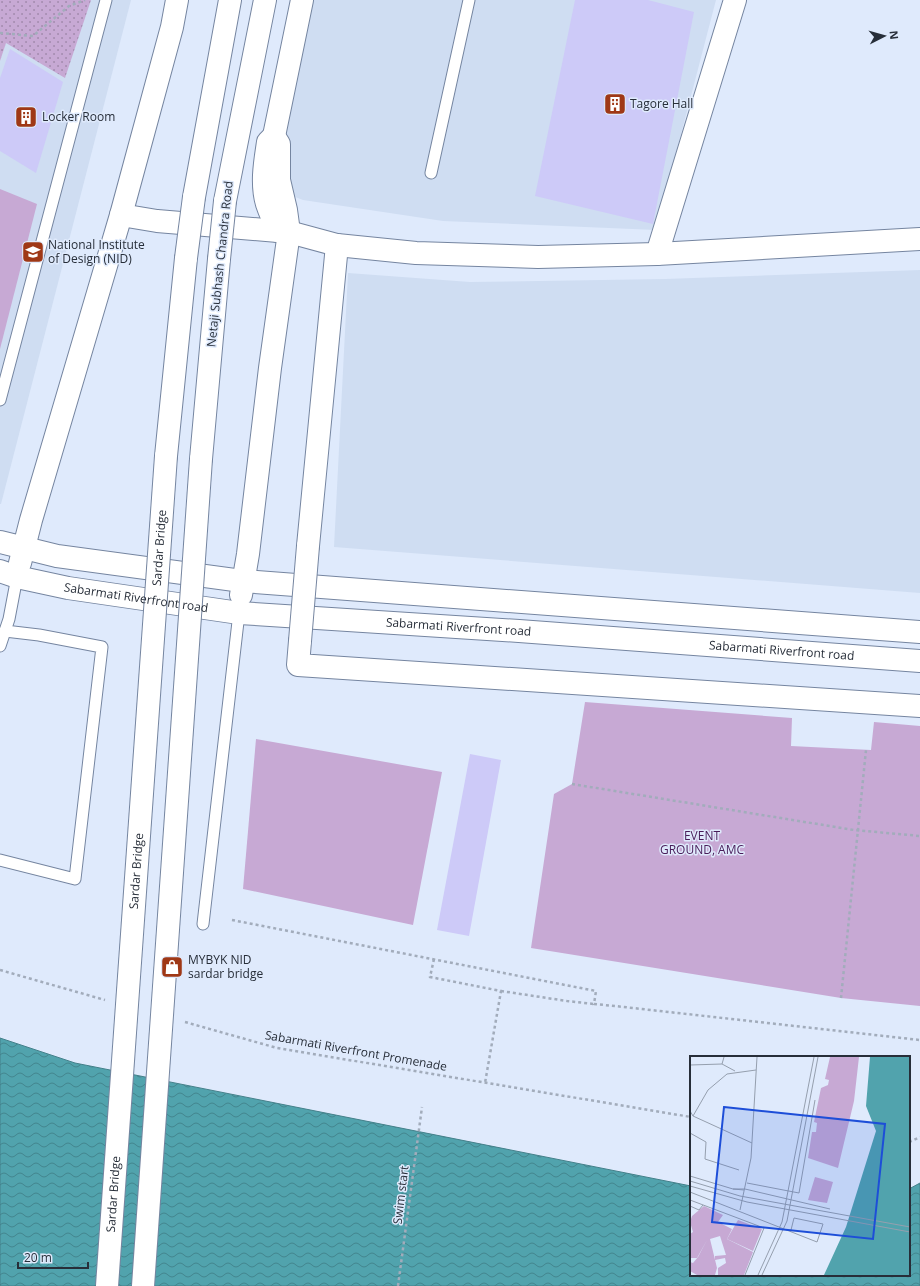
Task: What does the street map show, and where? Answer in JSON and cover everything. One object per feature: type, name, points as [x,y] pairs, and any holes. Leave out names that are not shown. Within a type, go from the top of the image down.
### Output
[{"type":"street","points":[[9,574],[23,549],[121,215],[172,27],[177,0]]},
{"type":"street","name":"Sardar Bridge","points":[[107,1286],[166,456],[186,258],[194,197],[230,0]]},
{"type":"street","name":"Netaji Subhash Chandra Road","points":[[143,1286],[201,459],[219,259],[225,201],[265,0]]},
{"type":"street","points":[[239,613],[242,581],[248,554],[270,368],[286,210],[279,180],[279,144],[274,136],[302,0]]},
{"type":"street","points":[[657,254],[735,0]]},
{"type":"street","points":[[121,215],[157,220],[284,231],[337,245],[416,253],[530,256],[657,254],[920,239]]},
{"type":"street","points":[[337,245],[298,665],[920,706]]},
{"type":"street","points":[[0,542],[23,549],[57,556],[242,581],[920,632]]},
{"type":"street","name":"Sabarmati Riverfront road","points":[[9,574],[68,588],[239,613],[527,632],[920,661]]},
{"type":"lane","points":[[0,400],[106,0]]},
{"type":"lane","points":[[430,173],[469,0]]},
{"type":"lane","points":[[0,646],[9,619],[9,574]]},
{"type":"lane","points":[[203,924],[239,613]]},
{"type":"lane","points":[[0,860],[75,879],[102,648],[39,635],[5,631]]},
{"type":"path","points":[[0,33],[33,36],[70,6],[85,0]]},
{"type":"path","points":[[841,998],[866,750]]},
{"type":"path","points":[[572,784],[854,830],[920,836]]},
{"type":"path","points":[[232,920],[596,991],[594,1004]]},
{"type":"path","points":[[434,959],[430,977],[501,991],[566,1001],[623,1006],[920,1040]]},
{"type":"path","points":[[0,970],[108,1001]]},
{"type":"path","points":[[485,1083],[501,991]]},
{"type":"path","name":"Sabarmati Riverfront Promenade","points":[[185,1022],[277,1048],[690,1117]]},
{"type":"path","name":"Swim start","points":[[398,1286],[422,1107]]},
{"type":"path","points":[[910,1142],[920,1137]]},
{"type":"shaded area","name":"National Institute of Design (NID)","points":[[0,0],[131,0],[1,504],[0,504]]},
{"type":"shaded area","points":[[290,0],[716,0],[656,230],[443,221],[303,200],[256,182]]},
{"type":"shaded area","points":[[920,270],[920,593],[334,547],[348,273],[470,282],[665,279]]},
{"type":"green space","points":[[0,0],[91,0],[65,78],[6,43],[0,61]]},
{"type":"green space","points":[[0,189],[37,204],[0,349]]},
{"type":"green space","name":"EVENT GROUND, AMC","points":[[585,702],[792,718],[791,746],[871,750],[874,722],[920,726],[920,1006],[841,998],[531,948],[554,794],[572,784]]},
{"type":"green space","points":[[256,739],[442,772],[413,925],[243,889]]},
{"type":"water","points":[[0,1038],[75,1063],[690,1186],[690,1276],[910,1276],[910,1188],[920,1183],[920,1286],[0,1286]]},
{"type":"building","name":"Tagore Hall","points":[[575,0],[648,0],[694,12],[653,224],[535,196]]},
{"type":"building","name":"Locker Room","points":[[10,49],[63,82],[36,173],[0,151],[0,78]]},
{"type":"building","points":[[470,754],[501,760],[469,936],[437,930]]},
{"type":"place","name":"Tagore Hall","points":[[615,104]]},
{"type":"place","name":"Locker Room","points":[[26,117]]},
{"type":"place","name":"National Institute of Design (NID)","points":[[33,252]]},
{"type":"place","name":"MYBYK NID sardar bridge","points":[[172,967]]}]
